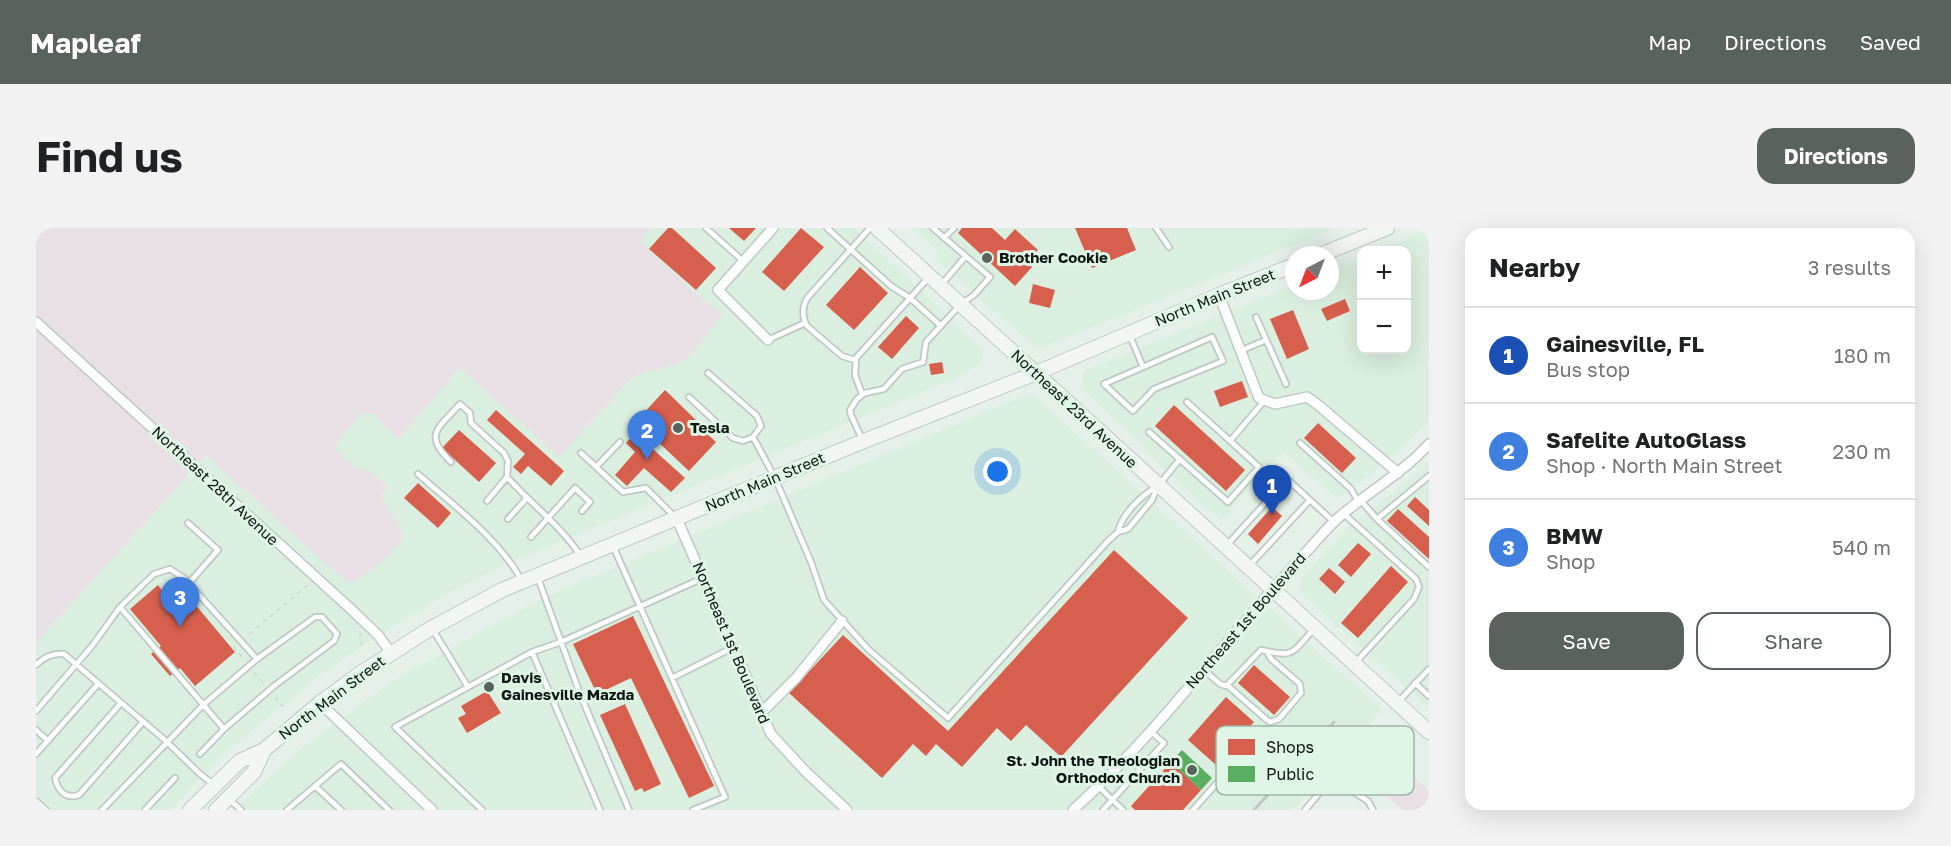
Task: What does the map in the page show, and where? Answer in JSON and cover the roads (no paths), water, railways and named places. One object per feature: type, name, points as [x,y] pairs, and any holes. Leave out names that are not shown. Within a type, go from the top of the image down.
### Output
[{"type":"main road","points":[[1339,247],[1388,228]]},
{"type":"main road","name":"Northeast 23rd Avenue","points":[[884,230],[935,281],[1429,732]]},
{"type":"main road","name":"North Main Street","points":[[190,810],[240,761],[264,750],[320,703],[391,653],[502,590],[1036,373],[1285,269]]},
{"type":"main road","name":"North Main Street","points":[[216,810],[254,772],[264,750]]},
{"type":"street","points":[[768,340],[718,290],[773,228]]},
{"type":"street","points":[[1218,295],[1259,398],[1275,404],[1307,397],[1398,473]]},
{"type":"street","name":"Northeast 28th Avenue","points":[[36,322],[353,611],[378,635],[391,653]]},
{"type":"street","name":"Northeast 1st Boulevard","points":[[1073,810],[1099,787],[1150,731],[1272,589],[1334,522],[1414,460],[1429,444]]},
{"type":"street","name":"Northeast 1st Boulevard","points":[[677,519],[771,734],[805,771],[847,810]]},
{"type":"street","points":[[761,713],[796,678],[842,621]]},
{"type":"street","points":[[320,703],[432,810]]},
{"type":"lane","points":[[706,228],[743,261]]},
{"type":"lane","points":[[827,228],[891,286],[910,298],[941,326]]},
{"type":"lane","points":[[855,360],[842,356],[805,323],[804,309],[806,301],[870,228]]},
{"type":"lane","points":[[863,442],[850,413],[855,401],[862,394],[884,389],[902,369],[923,362],[926,342],[960,304],[974,295],[990,277],[933,228]]},
{"type":"lane","points":[[944,238],[954,228]]},
{"type":"lane","points":[[1156,228],[1169,247]]},
{"type":"lane","points":[[862,394],[855,375],[855,360],[910,298],[965,257]]},
{"type":"lane","points":[[1256,317],[1286,384]]},
{"type":"lane","points":[[768,340],[805,323]]},
{"type":"lane","points":[[1129,333],[1143,367]]},
{"type":"lane","points":[[1212,337],[1224,360],[1154,389],[1133,411],[1104,384],[1143,367],[1212,337]]},
{"type":"lane","points":[[1240,351],[1266,340]]},
{"type":"lane","points":[[689,397],[733,438],[743,441],[753,437],[761,426],[757,416],[708,373]]},
{"type":"lane","points":[[1230,441],[1265,400]]},
{"type":"lane","points":[[1149,432],[1228,502],[1259,467],[1187,402]]},
{"type":"lane","points":[[451,462],[435,444],[435,435],[437,429],[460,404],[470,413],[471,423],[504,453],[508,461],[507,477],[487,501]]},
{"type":"lane","points":[[753,437],[775,478],[811,562],[824,600],[868,649],[948,718],[1118,532],[1120,523],[1145,494],[1158,486]]},
{"type":"lane","points":[[596,467],[620,442]]},
{"type":"lane","points":[[1300,443],[1351,489],[1360,502],[1429,567]]},
{"type":"lane","points":[[580,453],[623,492],[646,488],[677,519]]},
{"type":"lane","points":[[1118,532],[1128,530],[1180,459]]},
{"type":"lane","points":[[418,474],[490,539],[513,565],[523,581]]},
{"type":"lane","points":[[507,477],[526,499],[567,536],[581,557]]},
{"type":"lane","points":[[1377,519],[1429,477]]},
{"type":"lane","points":[[1226,546],[1287,479],[1334,522]]},
{"type":"lane","points":[[531,537],[575,488],[590,502],[582,511]]},
{"type":"lane","points":[[508,519],[526,499]]},
{"type":"lane","points":[[1248,567],[1310,500]]},
{"type":"lane","points":[[1344,514],[1416,579],[1419,587],[1414,599],[1354,663]]},
{"type":"lane","points":[[188,523],[218,550],[189,583]]},
{"type":"lane","points":[[612,545],[725,797],[693,810]]},
{"type":"lane","points":[[36,711],[77,665],[120,607],[154,574],[170,569],[189,583],[257,659]]},
{"type":"lane","points":[[537,575],[580,694],[629,810]]},
{"type":"lane","points":[[482,810],[395,727],[532,652],[561,642],[703,578]]},
{"type":"lane","points":[[120,607],[224,729]]},
{"type":"lane","points":[[102,810],[203,705],[257,659],[315,617],[322,617],[337,634],[334,641],[274,686],[224,729],[200,754]]},
{"type":"lane","points":[[432,628],[468,687]]},
{"type":"lane","points":[[1227,685],[1261,650],[1284,655],[1294,651],[1315,628]]},
{"type":"lane","points":[[672,678],[732,648]]},
{"type":"lane","points":[[532,652],[600,810]]},
{"type":"lane","points":[[1203,669],[1220,684],[1227,685],[1270,722],[1279,719],[1301,693],[1302,688],[1271,659],[1267,652]]},
{"type":"lane","points":[[36,665],[40,660],[56,653],[64,654],[214,785]]},
{"type":"lane","points":[[1397,702],[1429,669]]},
{"type":"lane","points":[[1415,683],[1429,696]]},
{"type":"lane","points":[[36,754],[98,684]]},
{"type":"lane","points":[[121,703],[56,778],[57,786],[64,794],[71,797],[79,795],[143,722]]},
{"type":"lane","points":[[36,730],[48,741]]},
{"type":"lane","points":[[1103,810],[1164,743],[1150,731]]},
{"type":"lane","points":[[292,809],[341,764],[390,810]]},
{"type":"lane","points":[[145,810],[175,777]]},
{"type":"lane","points":[[1193,810],[1216,784]]},
{"type":"lane","points":[[315,786],[341,810]]},
{"type":"lane","points":[[1099,787],[1123,810]]},
{"type":"lane","points":[[1305,810],[1318,795]]},
{"type":"lane","points":[[1358,795],[1368,801],[1373,810]]},
{"type":"lane","points":[[228,798],[241,810]]},
{"type":"lane","points":[[36,801],[46,810]]},
{"type":"railway","points":[[1330,726],[1334,722]]},
{"type":"railway","points":[[1254,810],[1268,795]]},
{"type":"place","name":"Brother Cookie","points":[[987,258]]},
{"type":"place","name":"Tesla","points":[[678,428]]},
{"type":"place","name":"Safelite AutoGlass","points":[[647,460]]},
{"type":"place","name":"Gainesville, FL","points":[[1272,515]]},
{"type":"place","name":"BMW","points":[[180,627]]},
{"type":"place","name":"Davis Gainesville Mazda","points":[[489,687]]},
{"type":"place","name":"St. John the Theologian Orthodox Church","points":[[1192,770]]}]
